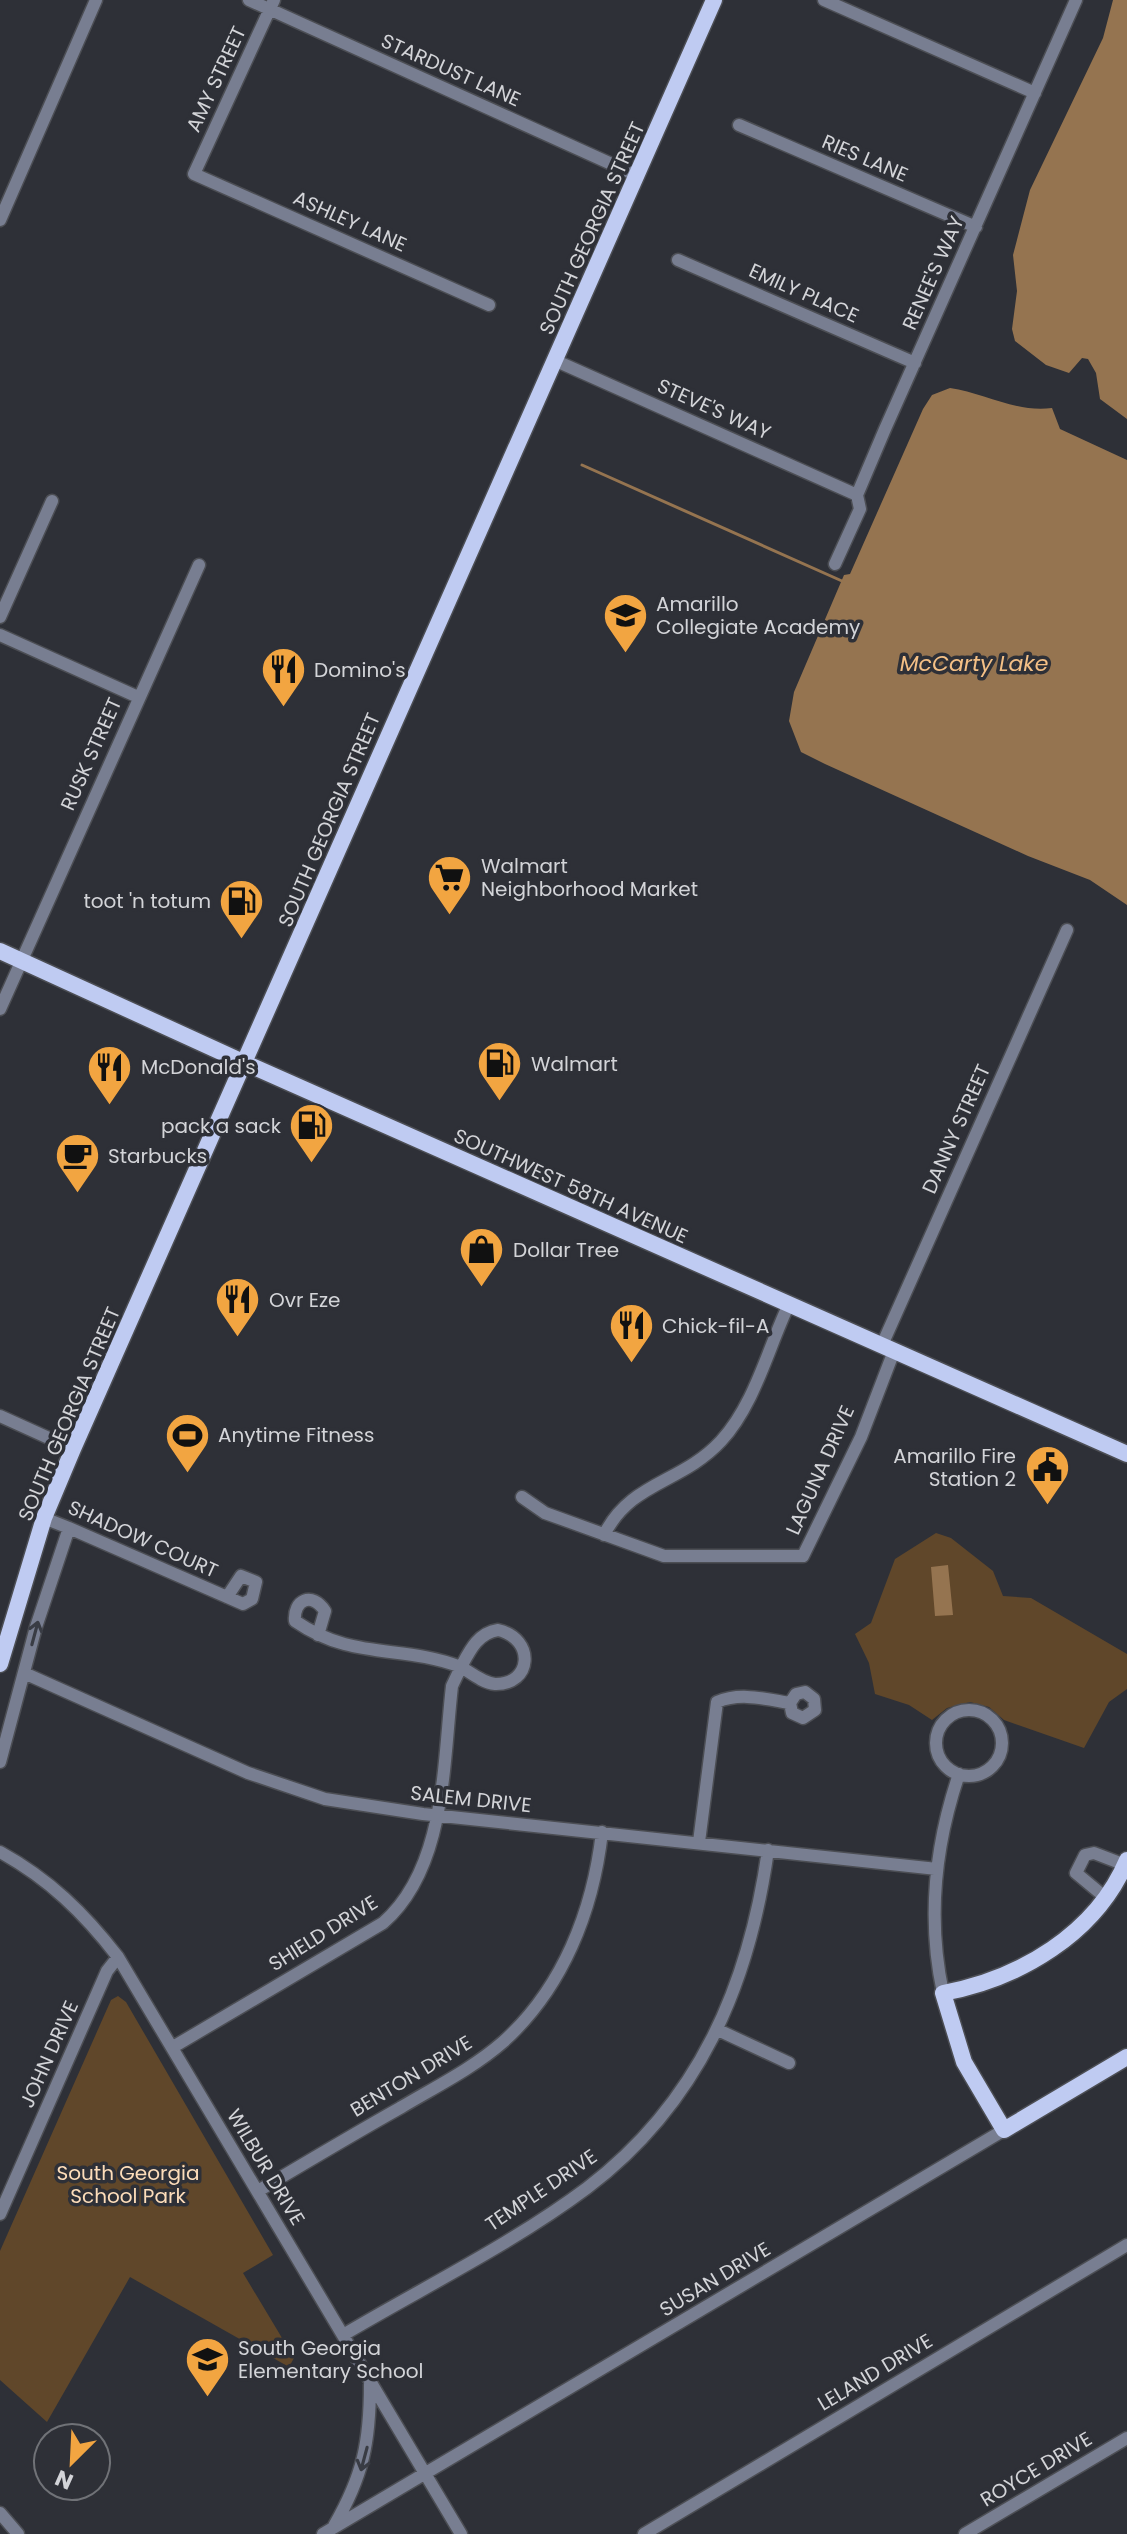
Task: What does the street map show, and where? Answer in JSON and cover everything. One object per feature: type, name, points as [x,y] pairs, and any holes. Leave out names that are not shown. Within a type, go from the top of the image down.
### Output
[{"type":"main road","name":"SOUTH GEORGIA STREET","points":[[1,1656],[44,1518],[73,1449],[714,0]]},
{"type":"main road","name":"SOUTHWEST 58TH AVENUE","points":[[0,951],[245,1063],[1127,1454]]},
{"type":"main road","points":[[1004,2130],[964,2062],[943,1993],[980,1985],[1012,1973],[1058,1944],[1106,1898],[1126,1862]]},
{"type":"main road","name":"SUSAN DRIVE","points":[[1004,2130],[1127,2057]]},
{"type":"street","points":[[0,220],[96,0]]},
{"type":"street","name":"STARDUST LANE","points":[[249,0],[272,5],[638,176]]},
{"type":"street","points":[[824,0],[1035,93]]},
{"type":"street","name":"RENEE'S WAY","points":[[835,564],[860,509],[857,495],[1076,0]]},
{"type":"street","name":"AMY STREET","points":[[194,174],[272,5]]},
{"type":"street","name":"RIES LANE","points":[[739,125],[976,227]]},
{"type":"street","name":"ASHLEY LANE","points":[[194,174],[489,305]]},
{"type":"street","name":"EMILY PLACE","points":[[678,260],[915,363]]},
{"type":"street","name":"STEVE'S WAY","points":[[554,360],[857,495]]},
{"type":"street","points":[[0,617],[52,501]]},
{"type":"street","name":"RUSK STREET","points":[[0,1009],[199,565]]},
{"type":"street","points":[[0,635],[138,697]]},
{"type":"street","name":"DANNY STREET","points":[[888,1348],[1067,930]]},
{"type":"street","points":[[604,1535],[622,1505],[697,1464],[722,1440],[753,1389],[789,1304]]},
{"type":"street","name":"LAGUNA DRIVE","points":[[522,1497],[545,1513],[664,1556],[803,1556],[861,1437],[888,1348]]},
{"type":"street","points":[[0,1416],[73,1449]]},
{"type":"street","name":"SHADOW COURT","points":[[44,1518],[227,1597]]},
{"type":"street","points":[[0,1762],[69,1528]]},
{"type":"street","points":[[318,1635],[343,1647],[438,1658],[492,1684],[510,1682],[521,1671],[526,1656],[521,1642],[512,1633],[498,1630],[487,1632],[470,1648],[461,1667]]},
{"type":"street","name":"SHIELD DRIVE","points":[[173,2047],[390,1917],[420,1877],[429,1856],[452,1686],[461,1667]]},
{"type":"street","name":"SALEM DRIVE","points":[[24,1673],[288,1788],[350,1804],[937,1869]]},
{"type":"street","points":[[699,1842],[717,1702],[731,1696],[790,1703]]},
{"type":"street","points":[[975,1710],[988,1716],[997,1726],[1002,1739],[1001,1753],[994,1765],[984,1773],[959,1774],[946,1767],[938,1756],[936,1742],[939,1728],[948,1717],[961,1711],[975,1710]]},
{"type":"street","points":[[943,1993],[934,1923],[937,1869],[945,1816],[959,1774]]},
{"type":"street","name":"BENTON DRIVE","points":[[258,2191],[472,2065],[511,2034],[549,1988],[566,1959],[593,1891],[602,1832]]},
{"type":"street","name":"TEMPLE DRIVE","points":[[343,2335],[587,2188],[654,2126],[698,2065],[718,2030],[750,1947],[768,1850]]},
{"type":"street","name":"WILBUR DRIVE","points":[[0,1852],[56,1888],[118,1957],[461,2534]]},
{"type":"street","points":[[1106,1898],[1080,1878],[1076,1873],[1077,1864],[1085,1855],[1094,1853],[1126,1862]]},
{"type":"street","name":"JOHN DRIVE","points":[[0,2214],[107,1971],[118,1957]]},
{"type":"street","points":[[718,2030],[789,2063]]},
{"type":"street","name":"SUSAN DRIVE","points":[[328,2531],[1004,2130]]},
{"type":"street","name":"LELAND DRIVE","points":[[644,2534],[1127,2245]]},
{"type":"street","points":[[328,2531],[348,2502],[365,2457],[370,2382]]},
{"type":"street","name":"ROYCE DRIVE","points":[[965,2534],[1127,2438]]},
{"type":"street","points":[[0,2513],[18,2534]]},
{"type":"green space","points":[[936,1533],[951,1538],[993,1571],[1003,1596],[1031,1598],[1127,1654],[1127,1689],[1109,1702],[1084,1748],[1004,1720],[989,1707],[970,1702],[947,1708],[932,1720],[909,1705],[875,1694],[869,1663],[855,1634],[871,1623],[895,1559]]},
{"type":"green space","name":"South Georgia School Park","points":[[118,1996],[126,2002],[273,2255],[243,2273],[294,2358],[289,2367],[130,2277],[47,2422],[0,2380],[0,2251],[111,2000]]},
{"type":"water","points":[[1113,0],[1127,0],[1127,419],[1100,399],[1096,373],[1088,359],[1082,358],[1069,373],[1046,365],[1015,341],[1012,329],[1017,291],[1013,255],[1030,190],[1103,38]]},
{"type":"water","name":"McCarty Lake","points":[[950,388],[1026,408],[1052,408],[1060,429],[1127,460],[1127,905],[1090,880],[1028,856],[801,752],[789,721],[794,692],[844,575],[850,574],[923,409],[932,395]]},
{"type":"water","points":[[948,1565],[953,1615],[935,1616],[931,1567]]},
{"type":"waterway","points":[[582,465],[842,581]]},
{"type":"place","name":"Amarillo Collegiate Academy","points":[[625,654]]},
{"type":"place","name":"Domino's","points":[[283,709]]},
{"type":"place","name":"Walmart Neighborhood Market","points":[[450,916]]},
{"type":"place","name":"toot 'n totum","points":[[242,940]]},
{"type":"place","name":"Walmart","points":[[500,1103]]},
{"type":"place","name":"McDonald's","points":[[110,1106]]},
{"type":"place","name":"pack a sack","points":[[312,1165]]},
{"type":"place","name":"Starbucks","points":[[77,1195]]},
{"type":"place","name":"Dollar Tree","points":[[482,1289]]},
{"type":"place","name":"Ovr Eze","points":[[238,1339]]},
{"type":"place","name":"Chick-fil-A","points":[[631,1365]]},
{"type":"place","name":"Anytime Fitness","points":[[187,1474]]},
{"type":"place","name":"Amarillo Fire Station 2","points":[[1047,1506]]},
{"type":"place","name":"South Georgia Elementary School","points":[[207,2398]]}]
